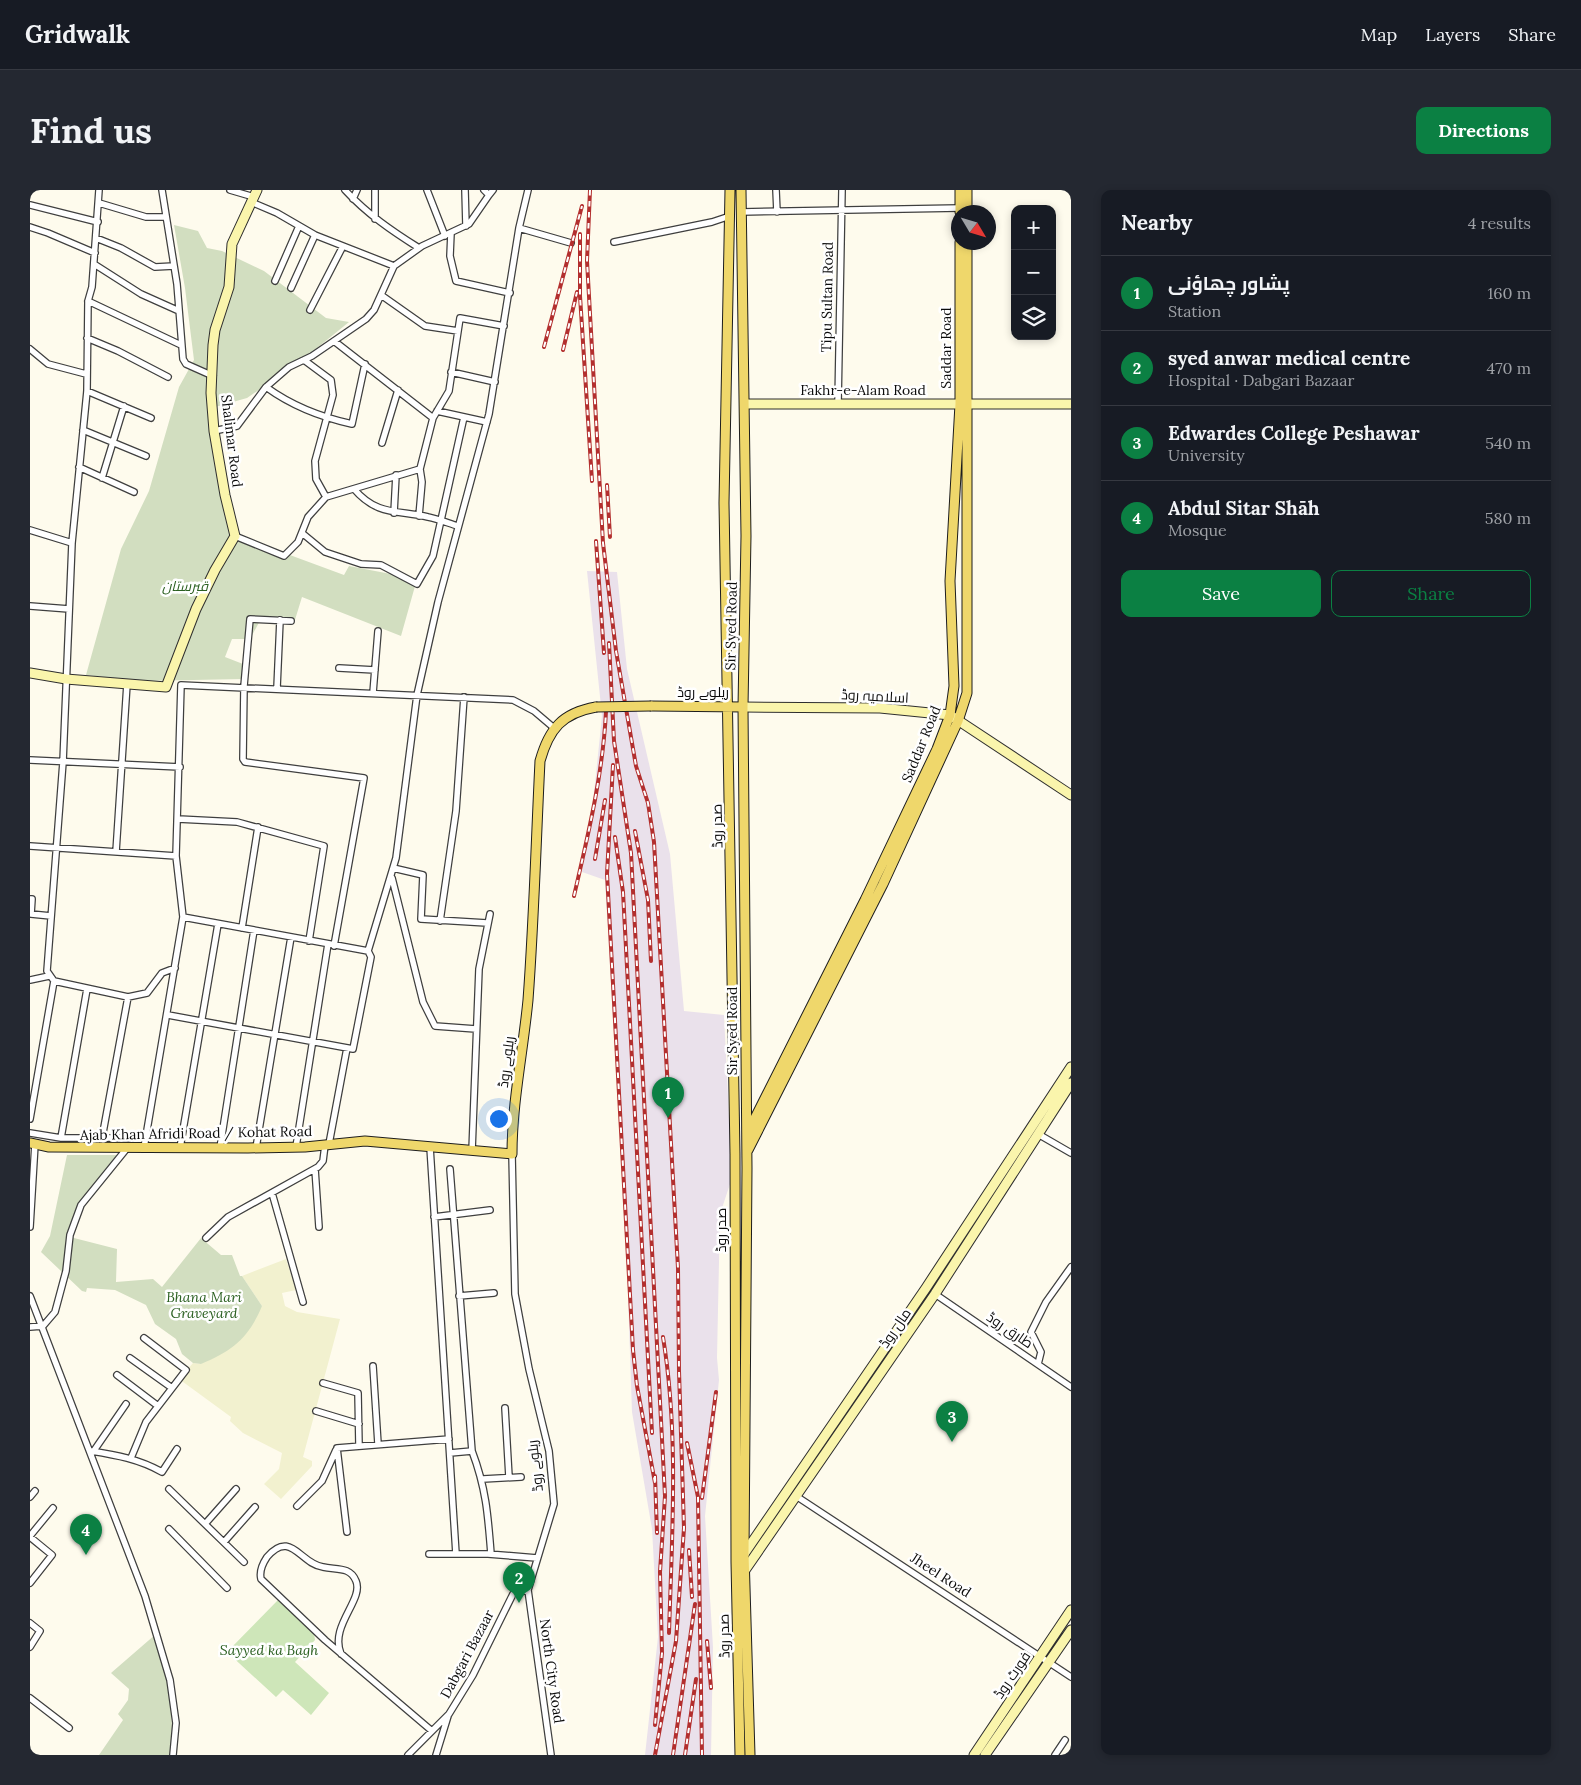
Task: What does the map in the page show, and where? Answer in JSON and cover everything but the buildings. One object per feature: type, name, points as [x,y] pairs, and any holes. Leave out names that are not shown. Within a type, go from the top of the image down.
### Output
[{"type":"main road","points":[[730,190],[730,216],[741,212]]},
{"type":"main road","name":"Sir Syed Road","points":[[741,190],[746,404],[743,706],[747,1152]]},
{"type":"main road","points":[[960,190],[961,205]]},
{"type":"main road","points":[[963,205],[967,190]]},
{"type":"main road","name":"صدر روڈ","points":[[730,216],[724,503],[729,706],[740,1570],[750,1755]]},
{"type":"main road","name":"Saddar Road","points":[[735,1154],[777,1084],[883,884],[958,722],[967,693],[960,250]]},
{"type":"main road","name":"Saddar Road","points":[[747,1152],[777,1084],[937,749],[950,715],[954,686],[950,582],[964,403],[967,250]]},
{"type":"main road","name":"ریلوے روڈ","points":[[512,1154],[512,1132],[527,1002],[534,910],[540,761],[546,741],[554,728],[564,718],[582,710],[596,707],[743,706]]},
{"type":"main road","name":"Ajab Khan Afridi Road / Kohat Road","points":[[33,1144],[50,1147],[256,1148],[296,1147],[365,1141],[512,1154]]},
{"type":"main road","name":"صدر روڈ","points":[[740,1570],[744,1554],[747,1152]]},
{"type":"main road","name":"صدر روڈ","points":[[736,1585],[740,1755]]},
{"type":"street","points":[[99,190],[95,254],[88,301],[87,391],[72,543],[63,762],[47,965],[49,976],[54,981],[128,997],[147,994],[162,973],[175,968]]},
{"type":"street","points":[[162,190],[174,266],[185,362],[213,376]]},
{"type":"street","points":[[230,190],[254,196],[277,213],[315,235],[394,266]]},
{"type":"street","points":[[345,190],[375,219],[419,248]]},
{"type":"street","points":[[353,199],[357,190]]},
{"type":"street","points":[[375,190],[375,219]]},
{"type":"street","points":[[426,190],[448,234],[450,256],[456,281],[510,293]]},
{"type":"street","points":[[465,190],[466,226]]},
{"type":"street","points":[[214,431],[237,426],[266,387],[289,367],[304,360],[366,319],[374,310],[394,266],[419,248],[466,226],[491,193],[484,190]]},
{"type":"street","points":[[168,1015],[353,1049],[355,1046],[371,957],[368,951],[393,868],[410,765],[417,695],[458,526],[486,422],[510,293],[519,228],[528,190]]},
{"type":"street","points":[[776,190],[776,212]]},
{"type":"street","name":"Tipu Sultan Road","points":[[838,404],[842,190]]},
{"type":"street","name":"Shalimar Road","points":[[235,536],[225,495],[214,431],[211,393],[214,337],[229,287],[232,244],[254,196]]},
{"type":"street","points":[[99,203],[146,216],[165,217]]},
{"type":"street","points":[[30,205],[98,222]]},
{"type":"street","points":[[741,212],[951,211]]},
{"type":"street","points":[[614,242],[712,222],[730,216]]},
{"type":"street","points":[[275,281],[299,226]]},
{"type":"street","points":[[30,228],[48,232],[95,254]]},
{"type":"street","points":[[519,228],[571,243]]},
{"type":"street","points":[[291,288],[315,235]]},
{"type":"street","points":[[96,238],[121,248],[155,267],[174,266]]},
{"type":"street","points":[[310,310],[343,246]]},
{"type":"street","points":[[94,264],[140,294],[180,311]]},
{"type":"street","points":[[381,295],[425,326],[458,331]]},
{"type":"street","points":[[88,301],[182,345]]},
{"type":"street","points":[[419,516],[422,482],[420,469],[433,418],[449,391],[460,318],[504,326]]},
{"type":"street","points":[[87,338],[118,351],[168,377]]},
{"type":"street","points":[[334,341],[433,418]]},
{"type":"street","points":[[30,349],[48,364],[86,374]]},
{"type":"street","points":[[304,360],[331,380],[333,395],[315,461],[316,478],[326,497]]},
{"type":"street","points":[[266,387],[287,402],[327,419],[352,424],[365,364]]},
{"type":"street","points":[[451,372],[494,382]]},
{"type":"street","points":[[382,443],[398,390]]},
{"type":"street","points":[[87,391],[151,418]]},
{"type":"street","name":"Fakhr-e-Alam Road","points":[[746,404],[1071,404]]},
{"type":"street","points":[[102,478],[124,406]]},
{"type":"street","points":[[437,410],[486,422]]},
{"type":"street","points":[[302,534],[325,552],[360,564],[381,565],[417,584],[433,556],[464,417]]},
{"type":"street","points":[[83,430],[146,456]]},
{"type":"street","points":[[79,467],[134,492]]},
{"type":"street","points":[[30,673],[66,679],[166,687],[196,609],[235,536],[284,556],[298,542],[308,517],[326,497],[420,469]]},
{"type":"street","points":[[394,512],[396,475]]},
{"type":"street","points":[[354,489],[364,501],[384,510],[419,516],[458,526]]},
{"type":"street","points":[[30,530],[72,543]]},
{"type":"street","points":[[30,606],[69,609]]},
{"type":"street","points":[[291,620],[250,618],[244,686],[245,762],[364,778],[313,1042],[296,1147]]},
{"type":"street","points":[[277,688],[280,620]]},
{"type":"street","points":[[374,693],[378,631]]},
{"type":"street","points":[[339,668],[375,670]]},
{"type":"street","points":[[116,852],[127,684]]},
{"type":"street","points":[[144,1148],[168,1015],[183,917],[176,856],[181,685],[244,686],[513,700],[534,711],[554,728]]},
{"type":"street","points":[[440,920],[456,811],[464,697]]},
{"type":"street","name":"اسلامیہ روڈ","points":[[743,706],[880,708],[950,715]]},
{"type":"street","points":[[950,715],[1071,795]]},
{"type":"street","points":[[30,760],[180,767]]},
{"type":"street","points":[[178,818],[237,822],[324,846],[309,941]]},
{"type":"street","points":[[242,928],[258,827]]},
{"type":"street","points":[[30,846],[176,856]]},
{"type":"street","points":[[393,868],[423,874],[421,919],[487,923]]},
{"type":"street","points":[[391,876],[423,1002],[435,1026],[476,1028]]},
{"type":"street","points":[[30,899],[32,899],[31,914],[51,916]]},
{"type":"street","points":[[472,1151],[479,969],[490,914]]},
{"type":"street","points":[[183,917],[368,951]]},
{"type":"street","points":[[180,1148],[218,924]]},
{"type":"street","points":[[220,1148],[254,930]]},
{"type":"street","points":[[256,1148],[291,938]]},
{"type":"street","points":[[30,980],[49,976]]},
{"type":"street","points":[[30,1119],[54,981]]},
{"type":"street","points":[[61,1138],[87,989]]},
{"type":"street","points":[[102,1138],[128,997]]},
{"type":"street","points":[[206,1238],[228,1217],[315,1169],[322,1161],[347,1048]]},
{"type":"street","name":"مال روڈ","points":[[744,1554],[926,1288],[1071,1067]]},
{"type":"street","name":"مال روڈ","points":[[736,1585],[740,1570],[796,1496],[934,1294],[1071,1083]]},
{"type":"street","points":[[30,1133],[61,1138],[131,1138]]},
{"type":"street","points":[[1038,1134],[1071,1153]]},
{"type":"street","points":[[30,1228],[33,1144]]},
{"type":"street","points":[[30,1327],[43,1326],[55,1312],[66,1271],[70,1235],[81,1205],[128,1147]]},
{"type":"street","points":[[430,1147],[456,1554]]},
{"type":"street","name":"ریلوے روڈ","points":[[512,1154],[515,1294],[529,1369],[549,1450],[554,1504],[528,1590]]},
{"type":"street","points":[[315,1169],[319,1227]]},
{"type":"street","points":[[450,1169],[472,1451],[483,1479],[488,1504],[491,1554]]},
{"type":"street","points":[[272,1193],[303,1302]]},
{"type":"street","points":[[434,1217],[490,1210]]},
{"type":"street","points":[[1038,1364],[1041,1352],[1031,1332],[1046,1302],[1071,1267]]},
{"type":"street","points":[[926,1288],[934,1294]]},
{"type":"street","points":[[460,1296],[494,1293]]},
{"type":"street","name":"طارق روڈ","points":[[934,1294],[1071,1387]]},
{"type":"street","points":[[30,1296],[92,1452],[145,1596],[170,1680],[176,1723],[174,1755]]},
{"type":"street","points":[[131,1458],[146,1422],[186,1370],[144,1338]]},
{"type":"street","points":[[130,1358],[172,1388]]},
{"type":"street","points":[[373,1366],[378,1444]]},
{"type":"street","points":[[117,1375],[158,1406]]},
{"type":"street","points":[[323,1382],[358,1393],[360,1446]]},
{"type":"street","points":[[92,1452],[126,1404]]},
{"type":"street","points":[[505,1408],[508,1477]]},
{"type":"street","points":[[316,1411],[359,1424]]},
{"type":"street","points":[[337,1448],[449,1439]]},
{"type":"street","points":[[297,1506],[322,1481],[337,1448]]},
{"type":"street","points":[[337,1448],[347,1532]]},
{"type":"street","points":[[92,1452],[131,1458],[147,1463],[162,1472],[177,1449]]},
{"type":"street","points":[[450,1453],[472,1451]]},
{"type":"street","points":[[483,1479],[521,1477]]},
{"type":"street","points":[[169,1489],[244,1562]]},
{"type":"street","points":[[205,1524],[236,1489]]},
{"type":"street","points":[[30,1497],[35,1491]]},
{"type":"street","name":"Jheel Road","points":[[796,1496],[1042,1655],[1071,1677]]},
{"type":"street","points":[[224,1542],[255,1507]]},
{"type":"street","points":[[30,1583],[52,1555],[30,1536],[53,1508]]},
{"type":"street","points":[[169,1529],[227,1588]]},
{"type":"street","points":[[341,1654],[337,1637],[357,1589],[356,1580],[346,1570],[316,1566],[294,1548],[288,1546],[278,1548],[261,1568],[261,1579],[341,1654],[432,1731]]},
{"type":"street","points":[[429,1554],[491,1554],[537,1558]]},
{"type":"street","name":"Dabgari Bazaar","points":[[408,1755],[449,1714],[473,1675],[513,1594],[528,1590]]},
{"type":"street","name":"North City Road","points":[[528,1590],[551,1755]]},
{"type":"street","name":"فورٹ روڈ","points":[[974,1755],[1071,1610]]},
{"type":"street","points":[[30,1623],[40,1631],[30,1647]]},
{"type":"street","name":"فورٹ روڈ","points":[[984,1755],[1071,1630]]},
{"type":"street","points":[[30,1698],[69,1728]]},
{"type":"street","points":[[436,1755],[449,1714]]},
{"type":"street","points":[[1055,1755],[1065,1740]]},
{"type":"shaded area","points":[[587,571],[617,572],[627,669],[670,854],[684,1011],[724,1015],[732,1178],[720,1214],[717,1358],[719,1380],[705,1516],[713,1647],[711,1755],[645,1755],[658,1637],[652,1529],[632,1412],[626,1237],[605,880],[582,872],[593,803],[602,716]]},
{"type":"green space","name":"قبرستان","points":[[174,225],[198,231],[207,248],[222,251],[264,271],[326,318],[349,322],[301,361],[247,398],[215,407],[233,534],[344,575],[349,566],[417,579],[401,636],[302,597],[294,623],[262,617],[250,639],[232,639],[225,657],[243,664],[245,679],[141,681],[86,675],[121,549],[149,491],[179,387],[194,360],[185,288]]},
{"type":"green space","name":"Bhana Mari Graveyard","points":[[67,1155],[127,1155],[120,1160],[81,1205],[70,1237],[117,1249],[116,1282],[153,1279],[162,1287],[201,1238],[221,1255],[232,1255],[240,1276],[242,1276],[262,1306],[251,1327],[238,1342],[212,1359],[201,1364],[193,1363],[182,1354],[176,1339],[155,1324],[146,1305],[115,1290],[87,1288],[86,1292],[82,1291],[41,1252],[50,1236]]},
{"type":"green space","points":[[286,1259],[296,1290],[282,1293],[285,1306],[297,1312],[340,1319],[303,1457],[312,1461],[312,1466],[281,1499],[264,1484],[279,1469],[282,1453],[243,1433],[230,1421],[231,1417],[179,1379],[193,1363],[201,1364],[262,1306],[242,1276]]},
{"type":"green space","name":"Sayyed ka Bagh","points":[[279,1599],[314,1633],[315,1640],[295,1662],[329,1693],[311,1715],[283,1690],[276,1697],[227,1652]]},
{"type":"green space","points":[[156,1634],[170,1684],[172,1729],[170,1755],[99,1755],[123,1720],[118,1714],[128,1700],[129,1689],[111,1673]]},
{"type":"railway","points":[[590,190],[587,261],[603,543],[616,651],[636,766],[648,803],[654,842],[678,1268],[684,1528],[676,1641],[655,1755]]},
{"type":"railway","points":[[544,347],[582,206]]},
{"type":"railway","points":[[580,234],[580,296],[592,481]]},
{"type":"railway","points":[[563,350],[577,292]]},
{"type":"railway","points":[[607,485],[610,537]]},
{"type":"railway","points":[[596,541],[604,653]]},
{"type":"railway","points":[[609,643],[614,741],[631,853],[665,1496],[660,1572],[662,1653],[655,1725]]},
{"type":"railway","points":[[574,896],[602,758],[606,711]]},
{"type":"railway","points":[[613,765],[607,874],[633,1350],[637,1386],[655,1483]]},
{"type":"railway","points":[[595,859],[605,800]]},
{"type":"railway","points":[[635,831],[648,900],[651,961]]},
{"type":"railway","points":[[615,837],[623,892],[652,1433]]},
{"type":"railway","points":[[663,1337],[668,1374],[673,1448],[673,1522],[669,1633]]},
{"type":"railway","points":[[702,1498],[716,1392]]},
{"type":"railway","points":[[687,1443],[698,1497],[702,1755]]},
{"type":"railway","points":[[655,1476],[657,1533]]},
{"type":"railway","points":[[689,1550],[692,1597]]},
{"type":"railway","points":[[673,1755],[695,1604]]},
{"type":"railway","points":[[707,1641],[711,1688]]},
{"type":"railway","points":[[685,1755],[696,1679]]},
{"type":"place","name":"پشاور چھاؤنی","points":[[668,1118]]},
{"type":"place","name":"Edwardes College Peshawar","points":[[952,1442]]},
{"type":"place","name":"Abdul Sitar Shāh","points":[[86,1555]]},
{"type":"place","name":"syed anwar medical centre","points":[[519,1603]]}]
